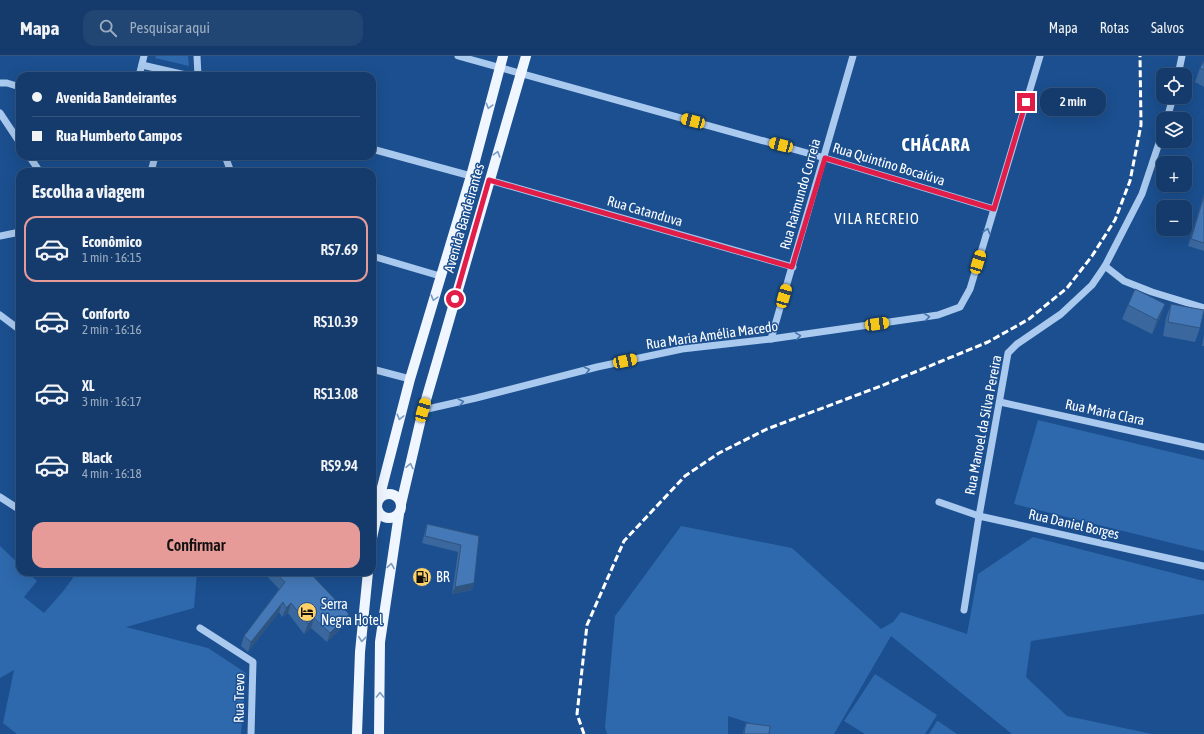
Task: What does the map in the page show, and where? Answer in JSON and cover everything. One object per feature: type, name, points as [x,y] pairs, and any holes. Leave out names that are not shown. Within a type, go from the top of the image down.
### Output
[{"type":"main road","name":"Avenida Bandeirantes","points":[[376,504],[410,379],[470,176],[503,56]]},
{"type":"main road","name":"Avenida Bandeirantes","points":[[379,734],[380,642],[400,509],[423,410],[526,56]]},
{"type":"main road","points":[[389,494],[397,497],[400,509],[396,517],[388,519],[383,517],[376,504],[382,496],[389,494]]},
{"type":"main road","points":[[357,734],[360,652],[368,576]]},
{"type":"street","points":[[140,72],[144,56]]},
{"type":"street","points":[[196,56],[198,72]]},
{"type":"street","points":[[458,56],[499,68]]},
{"type":"street","name":"Rua Raimundo Correia","points":[[772,339],[853,56]]},
{"type":"street","points":[[994,209],[1040,56]]},
{"type":"street","points":[[1180,68],[1182,56]]},
{"type":"street","points":[[142,64],[174,72]]},
{"type":"street","name":"Rua Quintino Bocaiúva","points":[[499,68],[825,158],[994,209]]},
{"type":"street","points":[[0,83],[16,86]]},
{"type":"street","points":[[0,113],[16,137]]},
{"type":"street","name":"Rua Manoel da Silva Pereira","points":[[964,610],[1008,353],[1017,344],[1061,314],[1092,285],[1105,266],[1142,194],[1157,148]]},
{"type":"street","points":[[376,150],[470,176]]},
{"type":"street","name":"Rua Catanduva","points":[[489,180],[792,267]]},
{"type":"street","name":"Rua Maria Amélia Macedo","points":[[423,410],[597,367],[682,349],[772,339],[938,315],[960,307],[970,289],[994,209]]},
{"type":"street","points":[[0,236],[16,233]]},
{"type":"street","points":[[376,257],[440,276]]},
{"type":"street","points":[[1105,266],[1124,280],[1145,290],[1204,308]]},
{"type":"street","points":[[0,315],[16,327]]},
{"type":"street","points":[[376,370],[410,379]]},
{"type":"street","name":"Rua Maria Clara","points":[[1000,402],[1204,448]]},
{"type":"street","points":[[0,497],[16,507]]},
{"type":"street","name":"Rua Daniel Borges","points":[[939,502],[979,516],[1204,566]]},
{"type":"street","name":"Rua Trevo","points":[[200,628],[253,662],[251,734]]},
{"type":"shaded area","points":[[156,56],[188,56],[189,66],[155,58]]},
{"type":"shaded area","points":[[1038,420],[1204,460],[1204,551],[1014,504]]},
{"type":"shaded area","points":[[681,526],[792,548],[881,629],[893,622],[901,612],[967,634],[978,574],[1033,537],[1204,581],[1204,614],[1031,641],[1026,677],[1067,716],[1152,734],[1012,734],[891,636],[834,734],[770,734],[768,729],[728,716],[728,734],[607,734],[605,727],[615,616]]},
{"type":"shaded area","points":[[0,546],[16,561],[16,576],[31,576],[37,581],[24,597],[44,613],[74,576],[197,576],[194,608],[126,627],[208,648],[246,673],[241,734],[17,734],[3,723],[14,670],[0,678]]},
{"type":"shaded area","points":[[875,674],[937,715],[925,734],[865,734],[844,721]]},
{"type":"shaded area","points":[[938,721],[957,734],[929,734]]},
{"type":"building","points":[[1204,61],[1204,70],[1200,68]]},
{"type":"building","points":[[1204,196],[1204,243],[1191,239]]},
{"type":"building","points":[[1135,289],[1165,304],[1157,320],[1128,305]]},
{"type":"building","points":[[1171,304],[1204,310],[1200,328],[1168,322]]},
{"type":"building","points":[[427,524],[479,536],[474,583],[455,587],[461,545],[425,536]]},
{"type":"building","name":"Serra Negra Hotel","points":[[279,576],[313,576],[349,614],[330,633],[314,618],[308,624],[291,603],[286,608],[283,602],[251,642],[244,636],[285,582]]},
{"type":"building","points":[[746,723],[770,726],[769,734],[744,734]]},
{"type":"railway","points":[[584,734],[577,714],[587,625],[624,541],[685,476],[719,453],[767,429],[881,386],[988,342],[1029,319],[1067,288],[1092,256],[1115,220],[1130,181],[1141,125],[1140,56]]},
{"type":"place","name":"BR","points":[[422,577]]},
{"type":"place","name":"Serra Negra Hotel","points":[[307,612]]},
{"type":"district","name":"CHÁCARA","points":[[936,145]]},
{"type":"district","name":"VILA RECREIO","points":[[877,219]]},
{"type":"route","points":[[455,299],[489,180],[792,267],[825,158],[994,209],[1026,102]]}]
